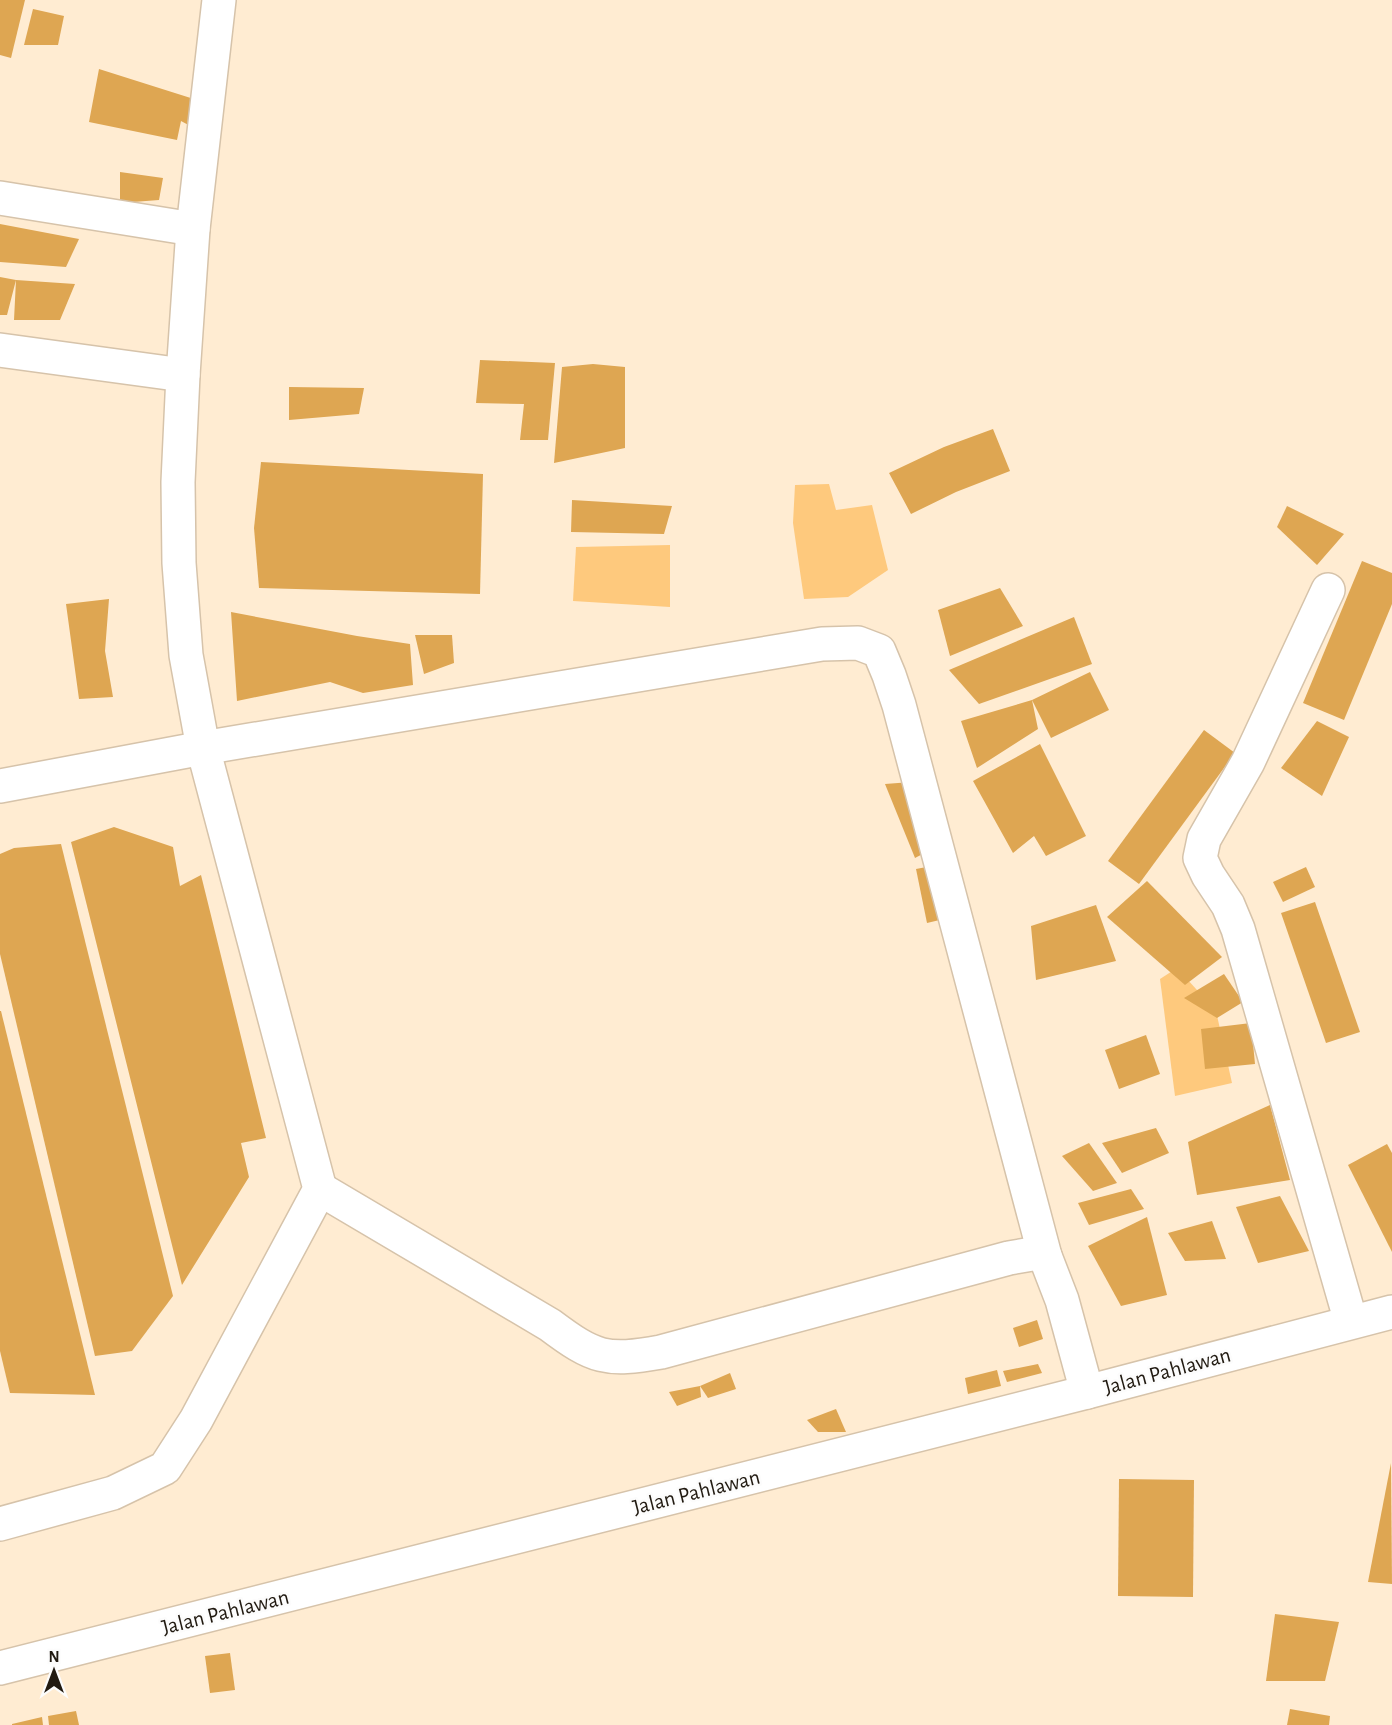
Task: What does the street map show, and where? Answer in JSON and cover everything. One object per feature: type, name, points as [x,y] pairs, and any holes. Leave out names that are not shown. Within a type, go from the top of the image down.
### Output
[{"type":"main road","points":[[0,1524],[113,1493],[165,1468],[196,1420],[320,1189],[203,748],[186,655],[179,563],[178,482],[183,375],[193,229],[219,0]]},
{"type":"main road","points":[[0,198],[193,229]]},
{"type":"main road","points":[[0,350],[183,375]]},
{"type":"main road","points":[[1328,590],[1248,762],[1204,839],[1200,858],[1208,875],[1228,905],[1238,929],[1351,1322]]},
{"type":"main road","points":[[0,786],[203,748],[822,644],[858,643],[879,651],[902,717],[1045,1256],[1062,1300],[1087,1392]]},
{"type":"main road","points":[[320,1189],[550,1325],[590,1352],[610,1357],[633,1357],[661,1352],[1009,1258],[1038,1253],[1045,1256]]},
{"type":"main road","name":"Jalan Pahlawan","points":[[0,1668],[1087,1392],[1392,1312]]},
{"type":"shaded area","points":[[829,484],[836,510],[872,505],[888,570],[848,597],[804,599],[793,523],[795,485]]},
{"type":"shaded area","points":[[670,545],[670,607],[573,601],[576,547]]},
{"type":"shaded area","points":[[1177,968],[1216,1011],[1232,1083],[1175,1096],[1160,979]]},
{"type":"building","points":[[0,0],[25,0],[11,58],[0,55]]},
{"type":"building","points":[[33,9],[64,16],[58,45],[24,45]]},
{"type":"building","points":[[99,69],[197,100],[194,128],[181,121],[177,140],[89,122]]},
{"type":"building","points":[[120,172],[163,178],[159,200],[120,203]]},
{"type":"building","points":[[0,224],[79,239],[66,267],[0,262]]},
{"type":"building","points":[[0,277],[16,280],[7,315],[0,315]]},
{"type":"building","points":[[16,280],[75,284],[60,320],[14,320]]},
{"type":"building","points":[[480,360],[555,363],[548,440],[520,440],[524,404],[476,403]]},
{"type":"building","points":[[593,364],[625,367],[625,448],[554,463],[562,367]]},
{"type":"building","points":[[289,387],[364,388],[359,414],[289,420]]},
{"type":"building","points":[[993,429],[1010,471],[956,492],[911,514],[889,473],[944,447]]},
{"type":"building","points":[[261,462],[483,474],[480,594],[259,588],[254,528]]},
{"type":"building","points":[[572,500],[672,506],[664,534],[571,532]]},
{"type":"building","points":[[1287,506],[1344,534],[1317,565],[1277,527]]},
{"type":"building","points":[[1362,561],[1392,573],[1392,604],[1344,720],[1303,703]]},
{"type":"building","points":[[1000,588],[1023,626],[950,656],[938,610]]},
{"type":"building","points":[[109,599],[105,651],[113,697],[79,699],[66,604]]},
{"type":"building","points":[[231,612],[410,644],[413,685],[363,693],[330,682],[237,701]]},
{"type":"building","points":[[1074,617],[1092,664],[979,704],[949,670]]},
{"type":"building","points":[[415,635],[452,635],[454,663],[424,674]]},
{"type":"building","points":[[1090,672],[1109,710],[1051,738],[1032,700]]},
{"type":"building","points":[[1032,700],[1038,729],[977,768],[961,721]]},
{"type":"building","points":[[1317,721],[1349,737],[1322,796],[1281,768]]},
{"type":"building","points":[[1204,730],[1235,753],[1139,884],[1108,861]]},
{"type":"building","points":[[1040,744],[1086,836],[1046,856],[1034,836],[1013,853],[973,781]]},
{"type":"building","points":[[911,782],[934,848],[915,858],[885,784]]},
{"type":"building","points":[[114,827],[173,847],[180,886],[201,875],[266,1138],[241,1143],[249,1177],[182,1285],[71,842]]},
{"type":"building","points":[[61,844],[173,1296],[132,1351],[95,1356],[0,954],[0,854],[14,848]]},
{"type":"building","points":[[937,865],[948,918],[927,923],[916,869]]},
{"type":"building","points":[[1306,867],[1315,887],[1283,902],[1273,882]]},
{"type":"building","points":[[1147,881],[1222,957],[1185,985],[1107,917]]},
{"type":"building","points":[[1315,902],[1360,1032],[1326,1043],[1281,913]]},
{"type":"building","points":[[1096,905],[1116,961],[1036,980],[1031,926]]},
{"type":"building","points":[[1224,974],[1243,1002],[1217,1018],[1184,998]]},
{"type":"building","points":[[0,1011],[95,1395],[10,1393],[0,1351]]},
{"type":"building","points":[[1251,1023],[1255,1064],[1205,1069],[1201,1029]]},
{"type":"building","points":[[1146,1035],[1160,1074],[1119,1089],[1105,1050]]},
{"type":"building","points":[[1270,1105],[1290,1180],[1197,1195],[1188,1142]]},
{"type":"building","points":[[1156,1128],[1169,1153],[1122,1173],[1102,1143]]},
{"type":"building","points":[[1089,1143],[1117,1183],[1093,1191],[1062,1156]]},
{"type":"building","points":[[1387,1144],[1392,1153],[1392,1252],[1348,1165]]},
{"type":"building","points":[[1131,1189],[1144,1209],[1089,1225],[1078,1203]]},
{"type":"building","points":[[1280,1196],[1309,1251],[1258,1263],[1236,1207]]},
{"type":"building","points":[[1147,1217],[1167,1295],[1121,1306],[1088,1246]]},
{"type":"building","points":[[1212,1221],[1226,1259],[1185,1261],[1168,1233]]},
{"type":"building","points":[[1037,1320],[1043,1339],[1019,1347],[1013,1328]]},
{"type":"building","points":[[1038,1364],[1042,1373],[1007,1382],[1003,1371]]},
{"type":"building","points":[[997,1370],[1001,1386],[968,1394],[965,1378]]},
{"type":"building","points":[[730,1373],[736,1389],[708,1398],[700,1386]]},
{"type":"building","points":[[700,1386],[701,1397],[677,1406],[669,1392]]},
{"type":"building","points":[[836,1409],[846,1432],[818,1432],[807,1420]]},
{"type":"building","points":[[1391,1463],[1392,1584],[1368,1582]]},
{"type":"building","points":[[1119,1479],[1194,1480],[1193,1597],[1118,1596]]},
{"type":"building","points":[[1275,1614],[1339,1622],[1325,1681],[1266,1681]]},
{"type":"building","points":[[230,1653],[235,1690],[210,1693],[205,1656]]},
{"type":"building","points":[[1290,1709],[1330,1716],[1329,1725],[1287,1725]]},
{"type":"building","points":[[76,1711],[79,1725],[49,1725],[48,1716]]},
{"type":"building","points":[[42,1717],[43,1725],[12,1725],[12,1724]]}]
